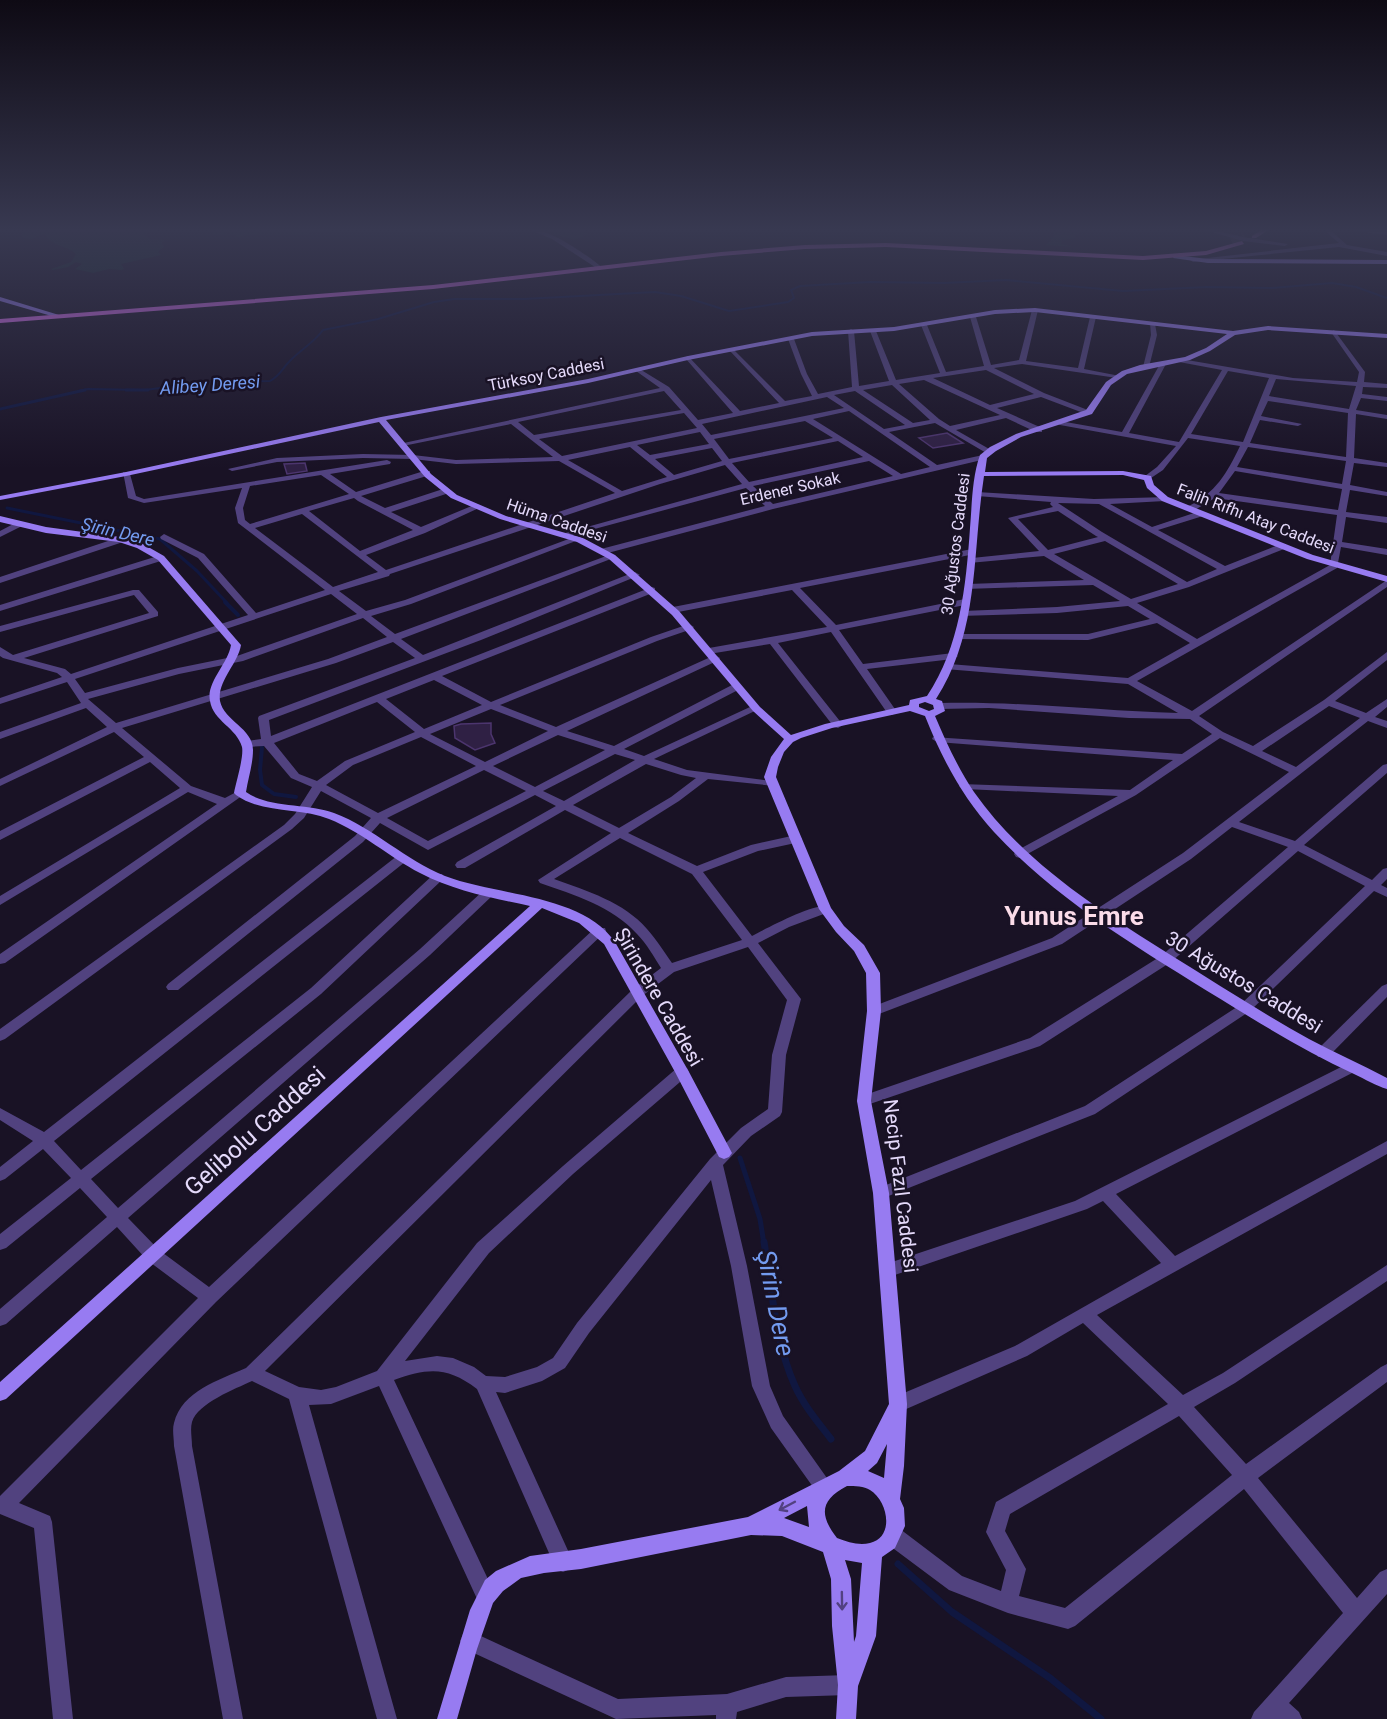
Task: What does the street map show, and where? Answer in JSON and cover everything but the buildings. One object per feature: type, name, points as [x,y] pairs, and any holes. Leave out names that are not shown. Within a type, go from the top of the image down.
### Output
[{"type":"main road","points":[[34,309],[57,316]]},
{"type":"main road","points":[[0,321],[146,309]]},
{"type":"main road","name":"Türksoy Caddesi","points":[[0,498],[126,474],[381,419],[834,331],[873,331],[1008,311],[1035,310],[1233,333],[1268,328],[1387,336]]},
{"type":"main road","points":[[1089,412],[1117,376],[1146,367],[1181,361],[1203,353],[1233,333]]},
{"type":"main road","name":"30 Ağustos Caddesi","points":[[930,700],[949,667],[960,638],[972,557],[977,494],[985,455],[1012,440],[1089,412]]},
{"type":"main road","name":"Hüma Caddesi","points":[[381,419],[427,473],[446,491],[477,507],[528,526],[577,539],[608,554],[635,575],[689,627],[754,709],[790,739]]},
{"type":"main road","points":[[980,474],[1123,473],[1148,478]]},
{"type":"main road","name":"Falih Rıfhı Atay Caddesi","points":[[1148,478],[1150,486],[1165,499],[1281,547],[1334,566],[1387,581]]},
{"type":"main road","points":[[0,519],[46,530],[120,540],[132,543],[161,558],[236,645],[232,661],[216,687],[215,695],[218,709],[242,734],[247,744],[248,759],[240,793]]},
{"type":"main road","points":[[771,784],[771,767],[790,739],[912,707],[917,701],[930,700],[940,706],[937,712],[929,714],[916,711],[912,707]]},
{"type":"main road","name":"30 Ağustos Caddesi","points":[[929,714],[937,739],[965,786],[1020,854],[1058,886],[1099,916],[1245,1008],[1323,1053],[1386,1082]]},
{"type":"main road","name":"Necip Fazıl Caddesi","points":[[771,784],[825,909],[868,961],[873,973],[874,1011],[864,1101],[881,1193],[889,1270],[898,1404],[891,1498]]},
{"type":"main road","name":"Şirindere Caddesi","points":[[240,793],[265,803],[304,808],[332,816],[401,859],[438,877],[488,893],[541,903],[576,916],[600,931],[609,942],[682,1071],[720,1158]]},
{"type":"main road","name":"Gelibolu Caddesi","points":[[0,1393],[541,903]]},
{"type":"main road","points":[[846,1477],[871,1457],[898,1404]]},
{"type":"main road","points":[[447,1719],[485,1594],[508,1574],[525,1567],[562,1562],[751,1525],[793,1528],[852,1553],[873,1552],[884,1546],[892,1536],[896,1523],[896,1510],[891,1498],[882,1487],[871,1480],[846,1477],[834,1481],[825,1488],[751,1525]]},
{"type":"main road","points":[[825,1488],[818,1498],[816,1511],[822,1535],[830,1544],[842,1579],[842,1626],[849,1685],[846,1719]]},
{"type":"main road","points":[[849,1685],[866,1636],[873,1552]]},
{"type":"street","points":[[1022,362],[1035,310]]},
{"type":"street","points":[[1081,369],[1093,316]]},
{"type":"street","points":[[973,317],[988,368],[1041,395],[1089,412]]},
{"type":"street","points":[[1146,367],[1154,335],[1152,324]]},
{"type":"street","points":[[924,325],[944,375]]},
{"type":"street","points":[[851,331],[856,388]]},
{"type":"street","points":[[873,331],[893,382],[936,421],[985,455]]},
{"type":"street","points":[[1130,681],[1334,566],[1350,460],[1352,412],[1358,396],[1362,372],[1334,332]]},
{"type":"street","points":[[791,339],[816,397]]},
{"type":"street","points":[[732,350],[784,404]]},
{"type":"street","points":[[688,358],[738,414]]},
{"type":"street","points":[[1181,361],[1273,377],[1387,386]]},
{"type":"street","points":[[232,469],[276,460],[316,457],[413,457],[456,462],[561,459],[699,426],[738,414],[856,388],[1022,362],[1117,376]]},
{"type":"street","points":[[1124,435],[1163,364]]},
{"type":"street","points":[[1148,478],[1157,472],[1187,436],[1226,369]]},
{"type":"street","points":[[638,370],[666,389],[747,485],[771,507]]},
{"type":"street","points":[[1190,509],[1214,495],[1231,468],[1258,417],[1273,377]]},
{"type":"street","points":[[924,378],[1039,430]]},
{"type":"street","points":[[856,388],[911,425]]},
{"type":"street","points":[[403,444],[666,389]]},
{"type":"street","points":[[828,394],[936,468]]},
{"type":"street","points":[[991,407],[1041,395]]},
{"type":"street","points":[[1358,396],[1387,399]]},
{"type":"street","points":[[1265,398],[1387,417]]},
{"type":"street","points":[[709,438],[850,409]]},
{"type":"street","points":[[532,438],[685,411]]},
{"type":"street","points":[[949,429],[1009,415]]},
{"type":"street","points":[[1258,417],[1298,424]]},
{"type":"street","points":[[806,418],[900,477]]},
{"type":"street","points":[[512,421],[561,459],[622,494]]},
{"type":"street","points":[[884,431],[936,421]]},
{"type":"street","points":[[1060,423],[1179,444]]},
{"type":"street","points":[[1187,436],[1245,442],[1387,465]]},
{"type":"street","points":[[0,701],[673,478],[727,462],[839,439]]},
{"type":"street","points":[[630,443],[673,478]]},
{"type":"street","points":[[649,458],[715,445]]},
{"type":"street","name":"Erdener Sokak","points":[[0,783],[115,728],[215,695],[332,662],[608,554],[771,507],[985,455]]},
{"type":"street","points":[[126,474],[132,498],[138,501],[413,457]]},
{"type":"street","points":[[562,535],[747,485],[870,458]]},
{"type":"street","points":[[1231,468],[1387,494]]},
{"type":"street","points":[[322,472],[355,494],[422,531]]},
{"type":"street","points":[[249,527],[305,512],[355,494],[427,473]]},
{"type":"street","points":[[247,484],[239,508],[241,521],[422,659]]},
{"type":"street","points":[[385,511],[446,491]]},
{"type":"street","points":[[977,494],[1049,500],[1132,503],[1165,499]]},
{"type":"street","points":[[1214,495],[1387,520]]},
{"type":"street","points":[[1049,500],[1106,538],[1186,585]]},
{"type":"street","points":[[1100,502],[1223,569]]},
{"type":"street","points":[[359,555],[477,507]]},
{"type":"street","points":[[1059,508],[1011,518],[1046,554],[1197,643]]},
{"type":"street","points":[[305,512],[386,574]]},
{"type":"street","points":[[1151,530],[1200,514]]},
{"type":"street","points":[[0,534],[19,524]]},
{"type":"street","points":[[164,537],[201,556],[255,617]]},
{"type":"street","points":[[673,610],[794,586],[972,557],[995,561],[1046,554],[1106,538]]},
{"type":"street","points":[[0,736],[85,701],[178,671],[232,661],[408,602],[577,539]]},
{"type":"street","points":[[0,580],[120,540]]},
{"type":"street","points":[[1338,544],[1387,552]]},
{"type":"street","points":[[963,614],[1129,603],[1186,585],[1281,547]]},
{"type":"street","points":[[0,608],[161,558]]},
{"type":"street","points":[[635,575],[422,659],[263,718],[267,742],[295,776],[379,817],[428,846],[736,687]]},
{"type":"street","points":[[940,706],[989,705],[1129,715],[1192,716],[1387,581]]},
{"type":"street","points":[[968,587],[1096,582]]},
{"type":"street","points":[[794,586],[833,628],[892,712]]},
{"type":"street","points":[[247,744],[267,742],[652,590]]},
{"type":"street","points":[[0,629],[136,592],[155,614],[16,657]]},
{"type":"street","points":[[173,987],[363,834],[379,817],[712,655],[965,602]]},
{"type":"street","points":[[960,638],[1088,637],[1157,620]]},
{"type":"street","points":[[0,1036],[288,827],[318,786],[349,763],[654,639],[689,627]]},
{"type":"street","points":[[772,641],[838,725]]},
{"type":"street","points":[[0,650],[6,656],[61,670],[85,701],[187,788],[226,803]]},
{"type":"street","points":[[1254,750],[1328,702],[1387,655]]},
{"type":"street","points":[[860,667],[953,656]]},
{"type":"street","points":[[949,667],[1130,681],[1219,734],[1297,772]]},
{"type":"street","points":[[434,676],[490,705],[556,731],[644,760],[685,773],[771,784]]},
{"type":"street","points":[[378,698],[430,738],[696,872],[794,999],[779,1055],[775,1112],[746,1132],[720,1158],[583,1328],[559,1363],[542,1373],[505,1385],[483,1384]]},
{"type":"street","points":[[1328,702],[1369,716],[1387,725]]},
{"type":"street","points":[[874,1011],[1057,941],[1099,916],[1187,856],[1387,702]]},
{"type":"street","points":[[461,865],[644,760],[754,709]]},
{"type":"street","points":[[1020,854],[1132,793],[1219,734]]},
{"type":"street","points":[[937,739],[1185,758]]},
{"type":"street","points":[[0,836],[150,758]]},
{"type":"street","points":[[864,1101],[1035,1042],[1166,959],[1387,767]]},
{"type":"street","points":[[669,969],[641,930],[631,922],[598,901],[544,880],[621,834],[707,775]]},
{"type":"street","points":[[965,786],[1132,793]]},
{"type":"street","points":[[0,901],[187,788]]},
{"type":"street","points":[[0,960],[240,793]]},
{"type":"street","points":[[1229,822],[1295,845],[1387,893]]},
{"type":"street","points":[[696,872],[755,848],[796,839]]},
{"type":"street","points":[[0,1175],[401,859]]},
{"type":"street","points":[[881,1193],[1090,1110],[1245,1008],[1387,872]]},
{"type":"street","points":[[0,1243],[316,991],[438,877]]},
{"type":"street","points":[[0,1319],[425,952],[488,893]]},
{"type":"street","points":[[233,1719],[182,1430],[183,1420],[193,1404],[252,1373],[637,993],[669,969],[750,942],[785,924],[825,909]]},
{"type":"street","points":[[63,1719],[43,1522],[2,1505],[210,1297],[600,931]]},
{"type":"street","points":[[1323,1053],[1387,989]]},
{"type":"street","points":[[889,1270],[1081,1205],[1351,1067]]},
{"type":"street","points":[[383,1376],[483,1248],[682,1071]]},
{"type":"street","points":[[0,1113],[44,1140],[153,1255],[210,1297]]},
{"type":"street","points":[[898,1404],[1020,1351],[1387,1147]]},
{"type":"street","points":[[720,1158],[761,1386],[777,1422],[825,1488]]},
{"type":"street","points":[[1104,1192],[1173,1265]]},
{"type":"street","points":[[1008,1603],[1016,1569],[995,1532],[1003,1508],[1229,1378],[1387,1272]]},
{"type":"street","points":[[1084,1314],[1181,1405],[1245,1476],[1356,1613]]},
{"type":"street","points":[[252,1373],[297,1395],[317,1398],[330,1397],[426,1362],[458,1366],[471,1372],[483,1384],[562,1562]]},
{"type":"street","points":[[892,1536],[956,1583],[1008,1603],[1068,1619],[1245,1476],[1387,1372]]},
{"type":"street","points":[[383,1376],[485,1594]]},
{"type":"street","points":[[297,1395],[387,1719]]},
{"type":"street","points":[[1292,1719],[1268,1711],[1387,1579]]},
{"type":"street","points":[[470,1641],[617,1709],[726,1712],[786,1687],[849,1685]]},
{"type":"waterway","name":"Alibey Deresi","points":[[145,390],[206,382],[270,381],[323,330],[378,319],[410,309]]},
{"type":"waterway","name":"Alibey Deresi","points":[[723,309],[741,309]]},
{"type":"waterway","name":"Alibey Deresi","points":[[78,391],[88,389],[145,390]]},
{"type":"waterway","name":"Alibey Deresi","points":[[0,409],[85,390]]},
{"type":"waterway","name":"Alibey Deresi","points":[[126,390],[145,390]]},
{"type":"waterway","name":"Şirin Dere","points":[[7,508],[160,539],[197,571],[227,603]]},
{"type":"waterway","name":"Şirin Dere","points":[[225,602],[238,615]]},
{"type":"waterway","name":"Şirin Dere","points":[[262,747],[260,770],[262,785],[274,794],[296,797]]},
{"type":"waterway","name":"Şirin Dere","points":[[740,1158],[760,1219],[764,1244]]},
{"type":"waterway","name":"Şirin Dere","points":[[764,1242],[775,1315],[788,1369],[803,1400],[831,1439]]},
{"type":"waterway","name":"Şirin Dere","points":[[898,1564],[952,1612],[1050,1678],[1101,1719]]},
{"type":"district","name":"Yunus Emre","points":[[1074,916]]}]
